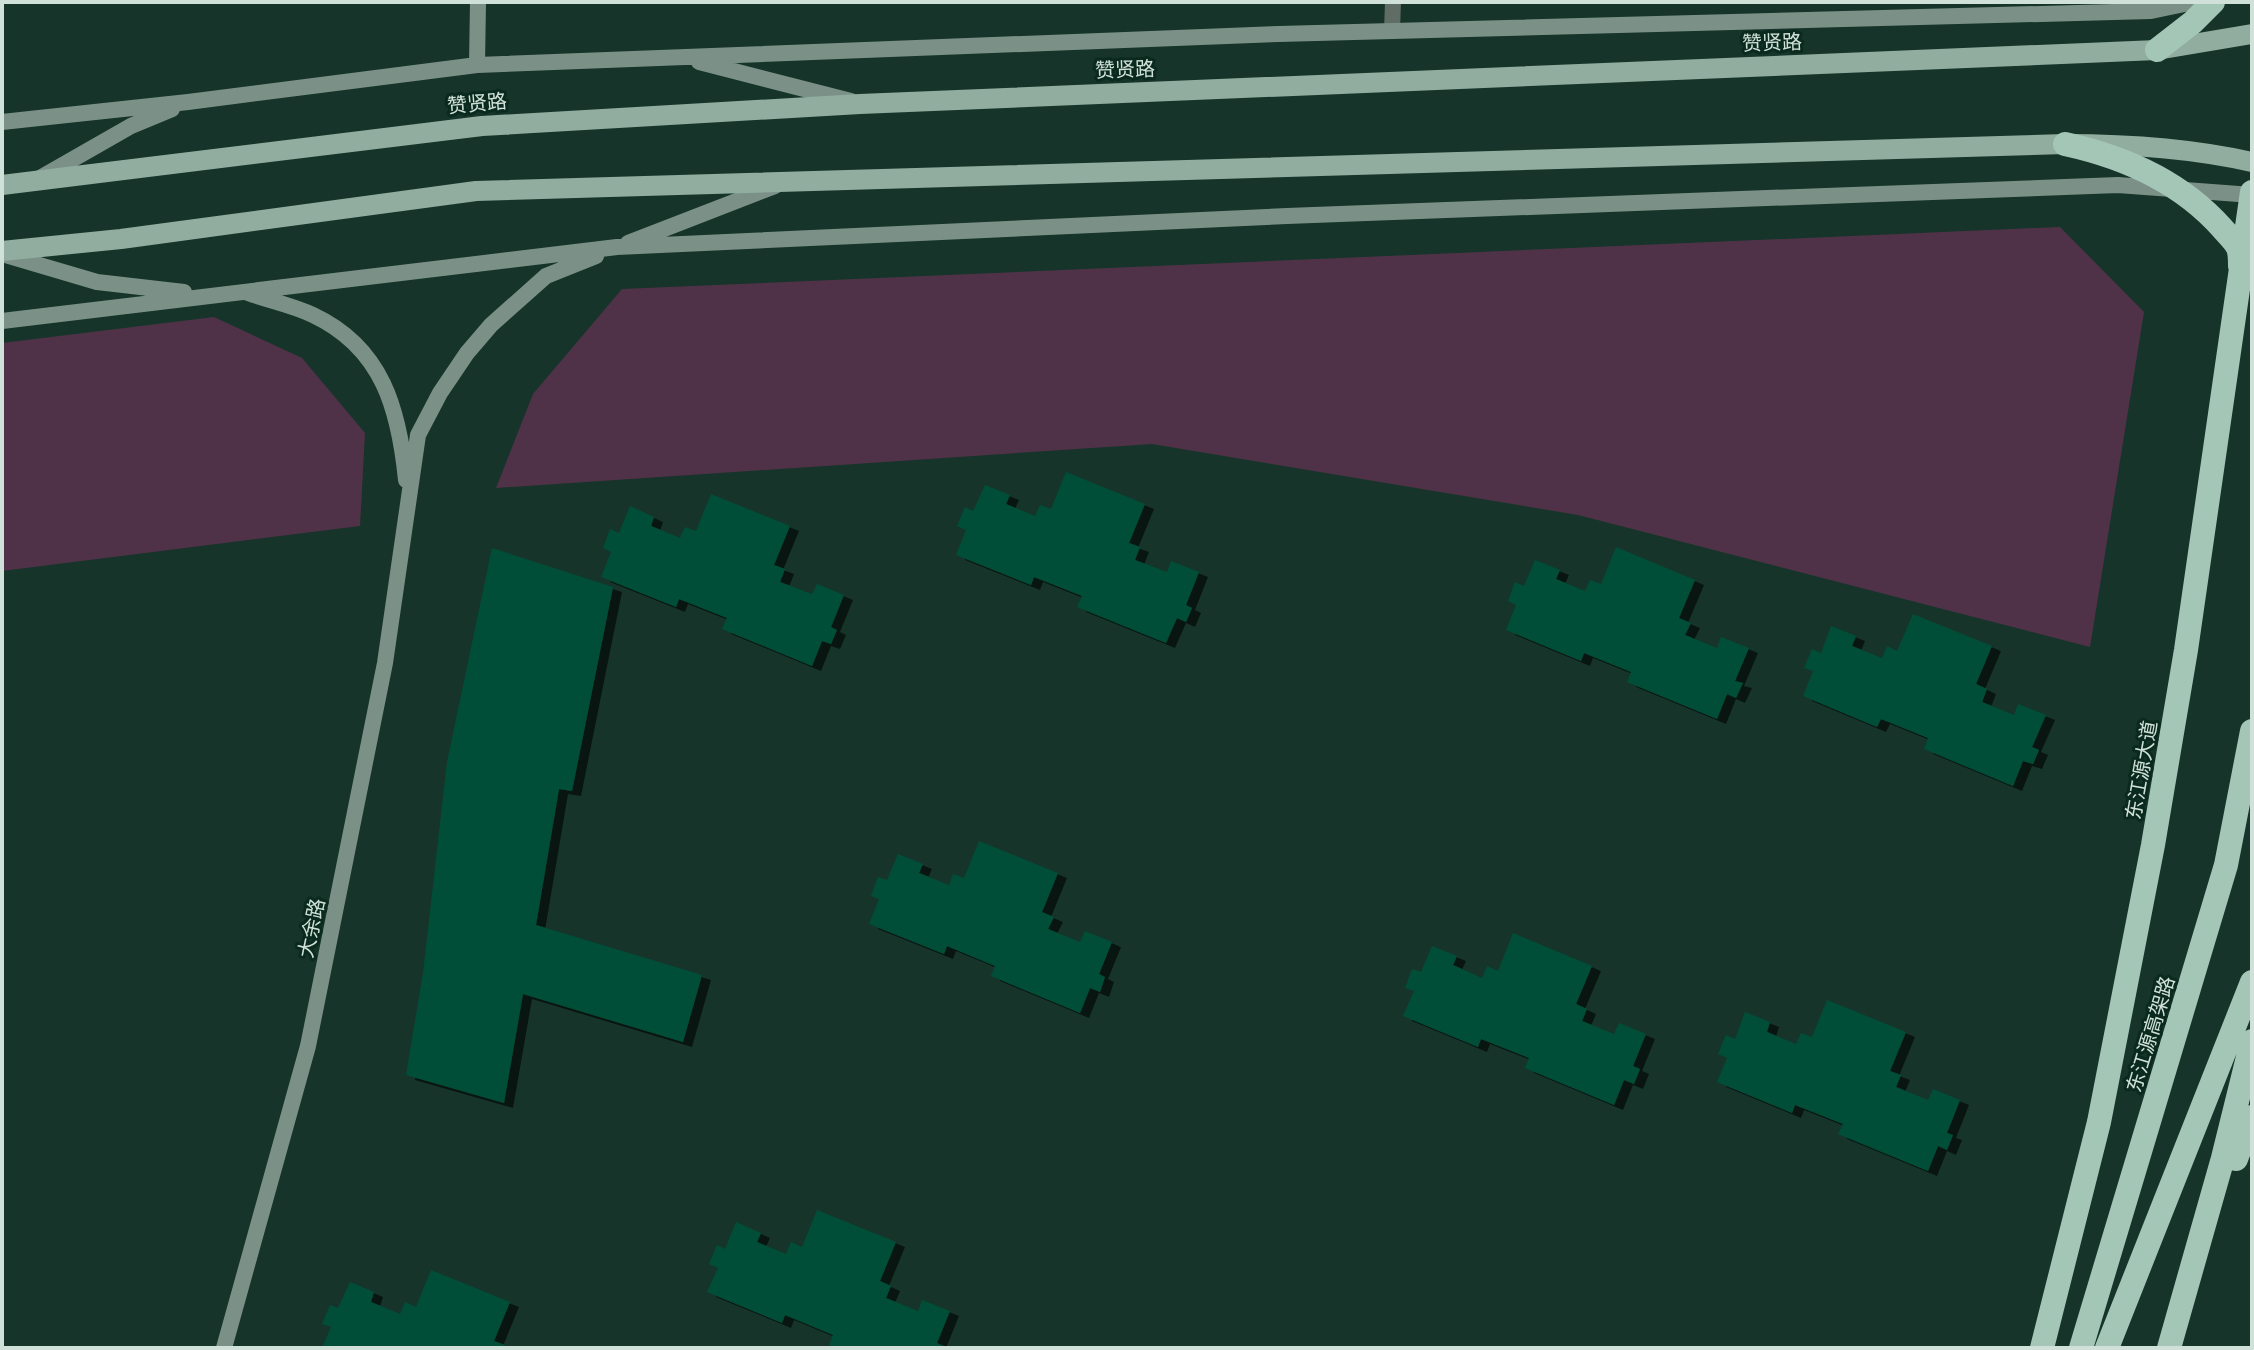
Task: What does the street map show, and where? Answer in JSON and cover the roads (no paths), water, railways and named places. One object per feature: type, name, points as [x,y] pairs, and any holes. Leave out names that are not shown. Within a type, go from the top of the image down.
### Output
[{"type":"highway","points":[[2157,50],[2213,2]]},
{"type":"highway","points":[[2065,144],[2129,162],[2180,191],[2213,218],[2237,246],[2242,275]]},
{"type":"highway","name":"东江源大道","points":[[2042,1348],[2099,1122],[2153,845],[2186,650],[2252,194]]},
{"type":"highway","name":"东江源高架路","points":[[2081,1348],[2226,865],[2252,731]]},
{"type":"highway","points":[[2107,1348],[2252,982]]},
{"type":"highway","points":[[2166,1348],[2223,1158],[2252,1041]]},
{"type":"highway","points":[[2166,1348],[2252,1117]]},
{"type":"main road","name":"赞贤路","points":[[2,185],[482,126],[860,104],[2157,50],[2252,34]]},
{"type":"main road","points":[[2,253],[476,191],[2065,144],[2136,144],[2215,153],[2252,162]]},
{"type":"street","points":[[477,65],[478,2]]},
{"type":"street","points":[[2,122],[477,65],[1392,31],[2151,11],[2194,2]]},
{"type":"street","points":[[678,58],[748,73],[860,104]]},
{"type":"street","points":[[37,180],[131,126],[188,102]]},
{"type":"street","points":[[409,509],[418,435],[440,393],[467,353],[500,316],[546,276],[785,182]]},
{"type":"street","points":[[2,321],[617,247],[1287,216],[2118,185],[2252,194]]},
{"type":"street","points":[[2,253],[97,282],[210,295]]},
{"type":"street","points":[[241,291],[317,316],[361,350],[378,372],[391,397],[399,424],[409,509]]},
{"type":"street","name":"大余路","points":[[224,1348],[308,1046],[385,663],[409,509]]},
{"type":"lane","points":[[1392,31],[1393,2]]}]
